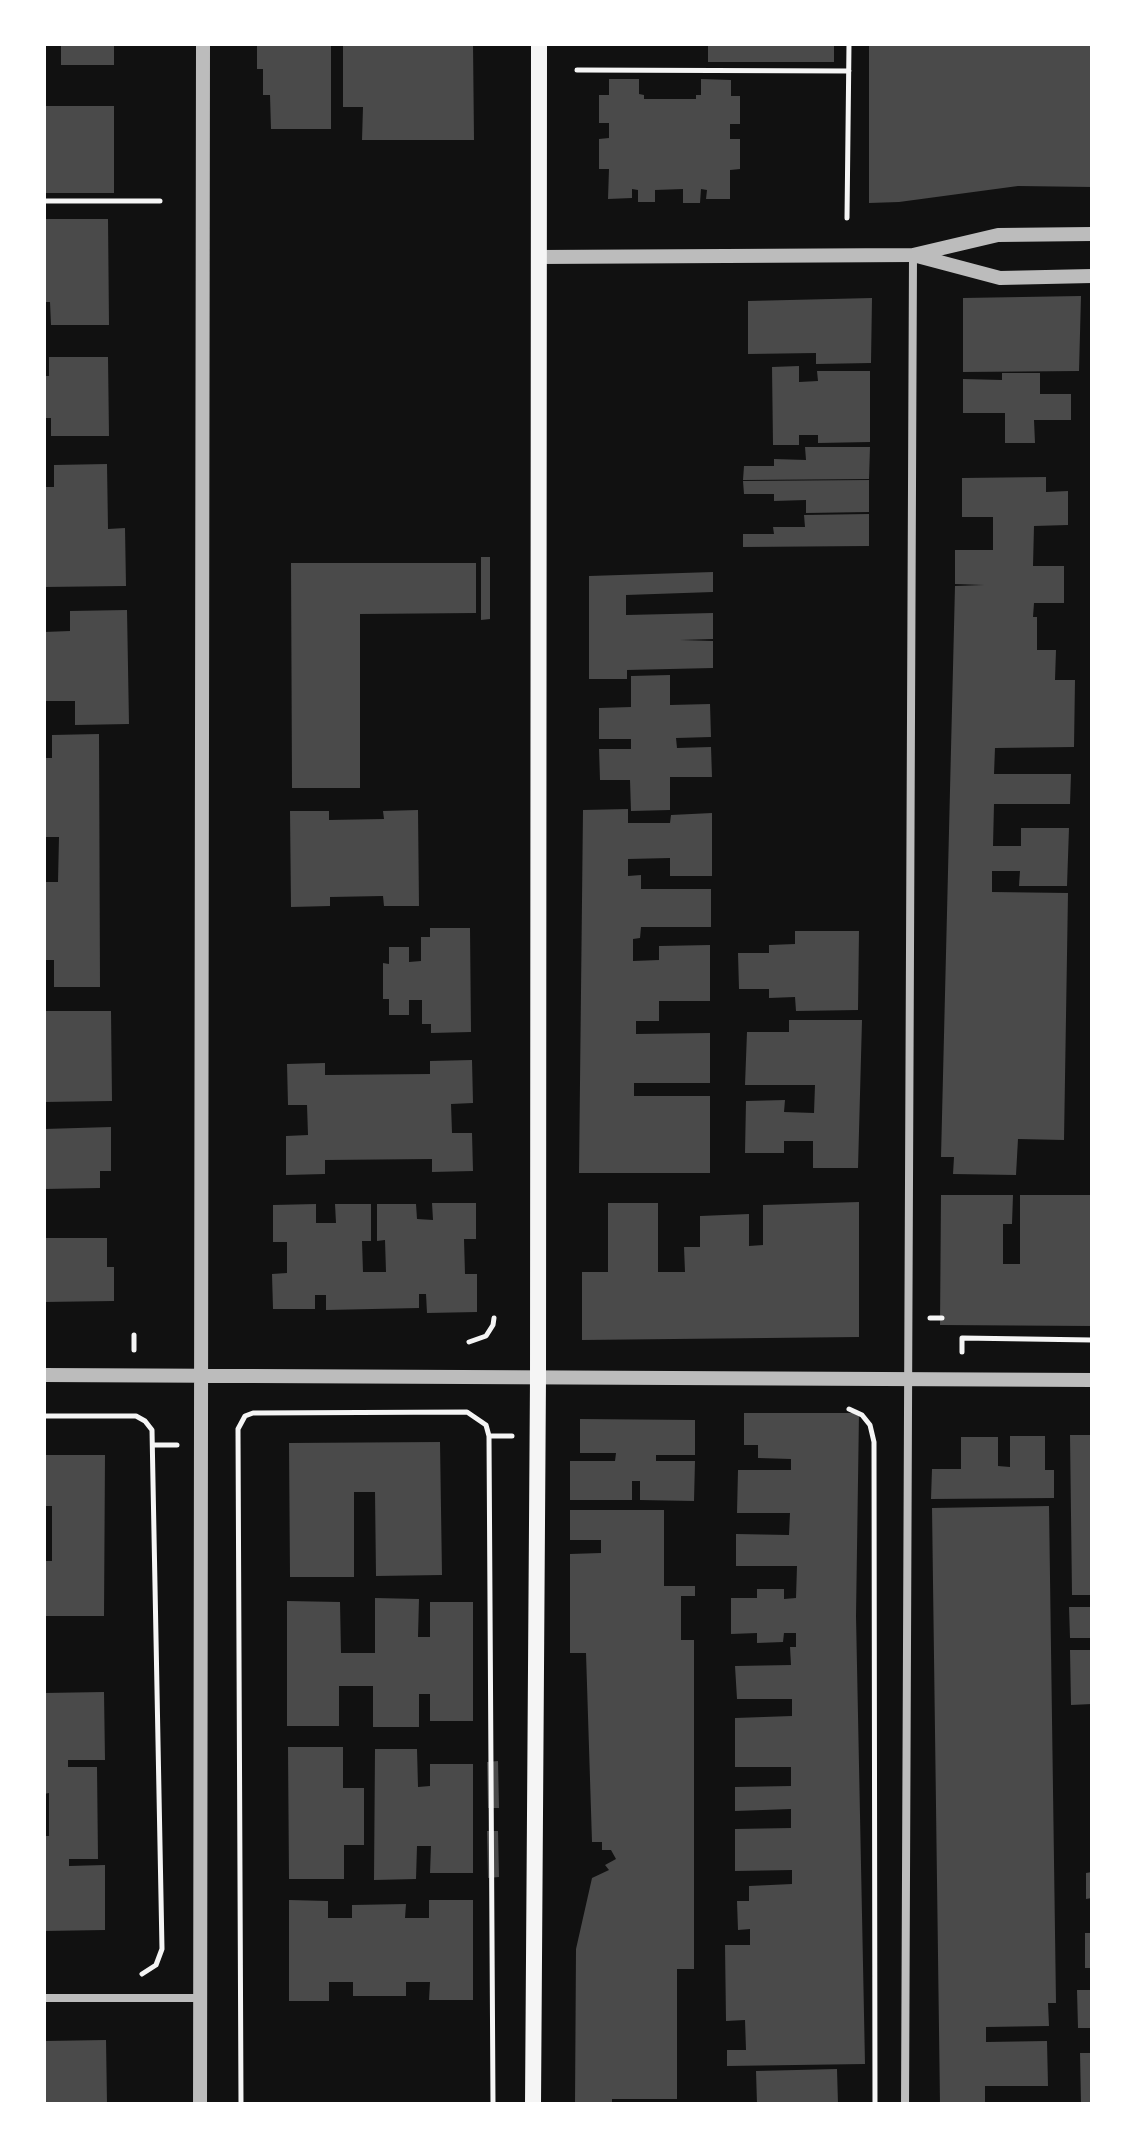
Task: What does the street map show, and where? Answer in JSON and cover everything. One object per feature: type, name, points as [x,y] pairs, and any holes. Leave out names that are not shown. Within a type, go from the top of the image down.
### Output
[{"type":"main road","points":[[533,2104],[538,1378],[539,44]]},
{"type":"street","points":[[200,2104],[203,44]]},
{"type":"street","points":[[539,257],[913,255],[998,235],[1092,234]]},
{"type":"street","points":[[913,255],[1000,278],[1092,276]]},
{"type":"street","points":[[905,2104],[913,255]]},
{"type":"street","points":[[44,1375],[1092,1380]]},
{"type":"street","points":[[44,1998],[198,1998]]},
{"type":"path","points":[[847,218],[849,44]]},
{"type":"path","points":[[577,70],[849,71]]},
{"type":"path","points":[[44,201],[160,201]]},
{"type":"path","points":[[469,1342],[486,1336],[494,1318]]},
{"type":"path","points":[[962,1338],[1092,1340]]},
{"type":"path","points":[[842,1408],[862,1415],[870,1425],[874,1442],[875,2104]]},
{"type":"path","points":[[241,2104],[238,1429],[245,1416],[253,1413],[467,1412],[486,1425],[489,1436],[493,2104]]},
{"type":"path","points":[[44,1416],[136,1416],[152,1430],[162,1949],[156,1965],[141,1974],[128,1974]]},
{"type":"building","points":[[61,44],[114,44],[114,65],[61,65]]},
{"type":"building","points":[[257,44],[331,44],[331,129],[271,129],[270,95],[263,95],[263,69],[257,69]]},
{"type":"building","points":[[343,44],[473,44],[474,140],[362,140],[363,107],[343,107]]},
{"type":"building","points":[[708,44],[834,44],[834,62],[708,62]]},
{"type":"building","points":[[869,44],[1092,44],[1092,187],[1018,186],[899,202],[869,203]]},
{"type":"building","points":[[609,79],[639,79],[639,94],[644,95],[644,99],[696,99],[696,95],[701,95],[701,79],[731,80],[731,96],[740,96],[740,124],[730,124],[730,139],[740,139],[740,169],[730,170],[730,199],[706,199],[707,190],[701,189],[700,203],[683,203],[683,189],[655,190],[655,202],[638,202],[638,190],[632,189],[632,198],[608,199],[609,169],[599,169],[599,139],[609,138],[609,123],[599,123],[599,95],[609,95]]},
{"type":"building","points":[[44,106],[114,106],[114,193],[44,193]]},
{"type":"building","points":[[44,219],[108,219],[109,325],[51,325],[50,302],[44,302]]},
{"type":"building","points":[[1081,296],[1079,371],[963,372],[963,298]]},
{"type":"building","points":[[872,298],[871,363],[816,364],[816,353],[748,354],[748,301]]},
{"type":"building","points":[[49,357],[108,357],[109,436],[51,436],[51,418],[44,418],[44,376],[49,376]]},
{"type":"building","points":[[799,366],[799,382],[818,381],[817,371],[870,371],[870,442],[818,443],[818,435],[799,435],[799,445],[773,445],[772,367]]},
{"type":"building","points":[[1002,373],[1040,373],[1040,394],[1071,394],[1071,420],[1034,420],[1035,443],[1005,443],[1005,413],[963,413],[963,379],[1002,380]]},
{"type":"building","points":[[805,447],[870,447],[869,479],[743,480],[744,466],[774,466],[774,459],[806,460]]},
{"type":"building","points":[[107,464],[108,529],[125,528],[126,586],[44,587],[44,487],[54,487],[54,465]]},
{"type":"building","points":[[1046,477],[1046,492],[1068,491],[1068,525],[1034,526],[1033,566],[1064,566],[1064,603],[1034,603],[1033,617],[1037,617],[1037,650],[1056,650],[1055,680],[1075,680],[1074,747],[995,748],[994,774],[1071,774],[1070,804],[994,804],[993,846],[1021,846],[1021,828],[1069,828],[1067,886],[1019,886],[1020,871],[992,871],[992,892],[1068,893],[1064,1140],[1018,1139],[1016,1175],[953,1174],[954,1157],[941,1157],[955,586],[984,585],[955,584],[955,550],[993,550],[993,517],[962,517],[962,478]]},
{"type":"building","points":[[869,480],[869,512],[806,513],[806,500],[774,501],[774,494],[744,494],[743,481]]},
{"type":"building","points":[[869,514],[869,546],[743,547],[743,534],[774,534],[773,527],[805,527],[804,515]]},
{"type":"building","points":[[481,557],[490,557],[490,619],[481,620]]},
{"type":"building","points":[[291,563],[476,563],[476,613],[360,614],[360,788],[292,788]]},
{"type":"building","points":[[713,572],[713,592],[626,595],[626,615],[713,613],[713,639],[680,640],[713,641],[713,668],[627,670],[627,679],[589,679],[589,576]]},
{"type":"building","points":[[127,610],[129,724],[75,725],[75,701],[44,701],[44,632],[70,631],[70,611]]},
{"type":"building","points":[[670,675],[670,705],[710,704],[711,737],[676,738],[677,748],[711,747],[712,777],[670,777],[670,810],[631,811],[630,780],[600,780],[599,749],[631,749],[631,739],[599,739],[599,708],[631,707],[631,676]]},
{"type":"building","points":[[99,734],[100,987],[54,987],[54,960],[44,960],[44,882],[58,882],[59,837],[44,837],[44,758],[52,758],[52,735]]},
{"type":"building","points":[[628,809],[628,823],[670,823],[671,815],[712,813],[712,876],[670,876],[670,858],[628,859],[628,876],[641,875],[641,889],[711,889],[711,927],[641,927],[640,938],[633,939],[633,961],[659,960],[659,946],[710,945],[710,1001],[659,1001],[659,1021],[636,1021],[636,1034],[710,1033],[710,1083],[634,1083],[634,1096],[710,1096],[710,1173],[579,1173],[583,810]]},
{"type":"building","points":[[418,810],[419,906],[384,906],[383,896],[330,897],[330,906],[291,907],[290,811],[329,811],[329,820],[384,819],[383,811]]},
{"type":"building","points":[[430,928],[470,928],[471,1032],[431,1033],[431,1024],[422,1024],[422,1000],[409,1000],[409,1015],[389,1015],[389,999],[383,999],[383,963],[389,964],[389,947],[409,947],[409,962],[421,961],[421,937],[430,937]]},
{"type":"building","points":[[795,931],[859,931],[858,1010],[796,1011],[795,997],[769,998],[769,989],[739,989],[738,953],[769,953],[769,945],[795,944]]},
{"type":"building","points":[[44,1011],[111,1011],[112,1101],[44,1102]]},
{"type":"building","points":[[789,1020],[862,1020],[858,1168],[813,1168],[813,1141],[784,1141],[784,1153],[745,1153],[746,1101],[785,1100],[784,1112],[814,1113],[815,1085],[745,1085],[747,1032],[789,1032]]},
{"type":"building","points":[[472,1060],[473,1103],[451,1104],[452,1133],[472,1133],[473,1171],[432,1172],[432,1159],[325,1160],[325,1174],[286,1175],[286,1136],[308,1135],[307,1105],[288,1105],[287,1064],[325,1063],[325,1075],[430,1074],[430,1061]]},
{"type":"building","points":[[111,1127],[111,1171],[100,1171],[100,1188],[44,1189],[44,1129]]},
{"type":"building","points":[[941,1195],[1013,1195],[1012,1224],[1003,1224],[1003,1264],[1020,1264],[1020,1195],[1092,1195],[1092,1326],[940,1325]]},
{"type":"building","points":[[859,1202],[859,1337],[582,1340],[582,1272],[608,1272],[608,1203],[658,1203],[658,1272],[685,1272],[684,1247],[700,1247],[700,1216],[749,1214],[749,1246],[763,1245],[763,1205]]},
{"type":"building","points":[[432,1203],[476,1203],[476,1239],[464,1239],[465,1274],[477,1274],[477,1312],[427,1313],[426,1294],[419,1294],[419,1308],[326,1310],[326,1295],[315,1295],[315,1309],[273,1309],[272,1274],[287,1273],[287,1242],[273,1242],[273,1205],[316,1204],[316,1223],[336,1223],[335,1204],[371,1204],[371,1241],[362,1241],[363,1272],[386,1272],[385,1240],[377,1241],[377,1204],[416,1204],[417,1219],[433,1220]]},
{"type":"building","points":[[44,1238],[107,1238],[107,1267],[114,1267],[114,1301],[44,1302]]},
{"type":"building","points":[[744,1413],[859,1413],[856,1616],[865,2064],[727,2066],[727,2050],[746,2050],[745,2020],[726,2021],[725,1945],[750,1945],[750,1929],[738,1930],[737,1901],[749,1901],[749,1886],[792,1884],[792,1870],[735,1871],[735,1829],[791,1828],[791,1809],[735,1811],[735,1787],[791,1786],[791,1767],[735,1767],[735,1718],[792,1716],[792,1699],[737,1699],[735,1666],[791,1665],[790,1647],[796,1647],[796,1633],[784,1633],[783,1642],[757,1643],[757,1633],[731,1634],[731,1598],[757,1598],[757,1589],[784,1589],[784,1599],[796,1598],[797,1566],[736,1566],[736,1534],[789,1535],[790,1513],[737,1513],[738,1470],[791,1470],[791,1459],[758,1458],[758,1445],[744,1445]]},
{"type":"building","points":[[580,1419],[695,1420],[695,1455],[656,1455],[656,1461],[695,1461],[694,1501],[640,1500],[640,1481],[632,1481],[632,1500],[570,1500],[570,1461],[615,1461],[616,1453],[580,1453]]},
{"type":"building","points":[[1070,1435],[1092,1435],[1092,1595],[1072,1595]]},
{"type":"building","points":[[1010,1436],[1045,1436],[1045,1470],[1054,1470],[1054,1498],[931,1499],[932,1469],[961,1469],[961,1437],[998,1437],[998,1466],[1010,1467]]},
{"type":"building","points":[[440,1442],[442,1575],[376,1576],[375,1492],[354,1492],[354,1577],[290,1577],[289,1443]]},
{"type":"building","points":[[44,1455],[105,1455],[104,1616],[44,1616],[44,1561],[52,1561],[52,1506],[44,1506]]},
{"type":"building","points":[[1049,1506],[1056,2003],[1048,2003],[1049,2026],[986,2027],[986,2042],[1047,2041],[1048,2086],[985,2086],[985,2104],[940,2104],[932,1508]]},
{"type":"building","points":[[570,1510],[664,1510],[664,1586],[695,1586],[695,1596],[681,1596],[681,1640],[694,1640],[694,1969],[677,1969],[677,2099],[612,2099],[612,2104],[575,2104],[576,1949],[592,1878],[609,1870],[605,1865],[616,1859],[611,1850],[602,1850],[602,1842],[592,1842],[586,1653],[570,1653],[570,1554],[601,1553],[601,1540],[570,1540]]},
{"type":"building","points":[[375,1598],[419,1599],[418,1637],[430,1637],[430,1602],[473,1602],[473,1721],[430,1721],[430,1694],[419,1694],[419,1727],[373,1727],[373,1686],[339,1686],[339,1726],[287,1726],[287,1601],[340,1602],[341,1653],[375,1653]]},
{"type":"building","points":[[1069,1607],[1092,1607],[1092,1638],[1070,1638]]},
{"type":"building","points":[[1070,1650],[1092,1650],[1092,1704],[1071,1705]]},
{"type":"building","points":[[104,1692],[105,1760],[68,1760],[68,1767],[97,1767],[98,1859],[69,1859],[69,1866],[105,1865],[105,1930],[44,1931],[44,1836],[49,1836],[49,1793],[44,1794],[44,1693]]},
{"type":"building","points":[[288,1747],[343,1747],[343,1788],[364,1788],[364,1845],[344,1845],[344,1879],[289,1879]]},
{"type":"building","points":[[375,1749],[417,1749],[418,1787],[430,1786],[430,1764],[473,1764],[473,1873],[430,1873],[431,1846],[417,1846],[416,1879],[374,1880]]},
{"type":"building","points":[[498,1761],[499,1808],[488,1808],[487,1762]]},
{"type":"building","points":[[487,1831],[498,1831],[499,1877],[488,1878]]},
{"type":"building","points":[[1092,1872],[1092,1898],[1086,1899],[1086,1873]]},
{"type":"building","points":[[289,1900],[328,1901],[328,1918],[352,1918],[352,1905],[406,1904],[405,1918],[429,1918],[429,1900],[473,1900],[473,2000],[429,2000],[430,1982],[406,1982],[406,1996],[353,1996],[353,1982],[329,1982],[329,2001],[289,2001]]},
{"type":"building","points":[[1085,1933],[1092,1933],[1092,1968],[1085,1968]]},
{"type":"building","points":[[1077,1990],[1092,1990],[1092,2028],[1078,2028]]},
{"type":"building","points":[[106,2040],[107,2104],[44,2104],[44,2041]]},
{"type":"building","points":[[1080,2053],[1092,2053],[1092,2104],[1081,2104]]},
{"type":"building","points":[[837,2069],[838,2104],[757,2104],[756,2071]]}]
